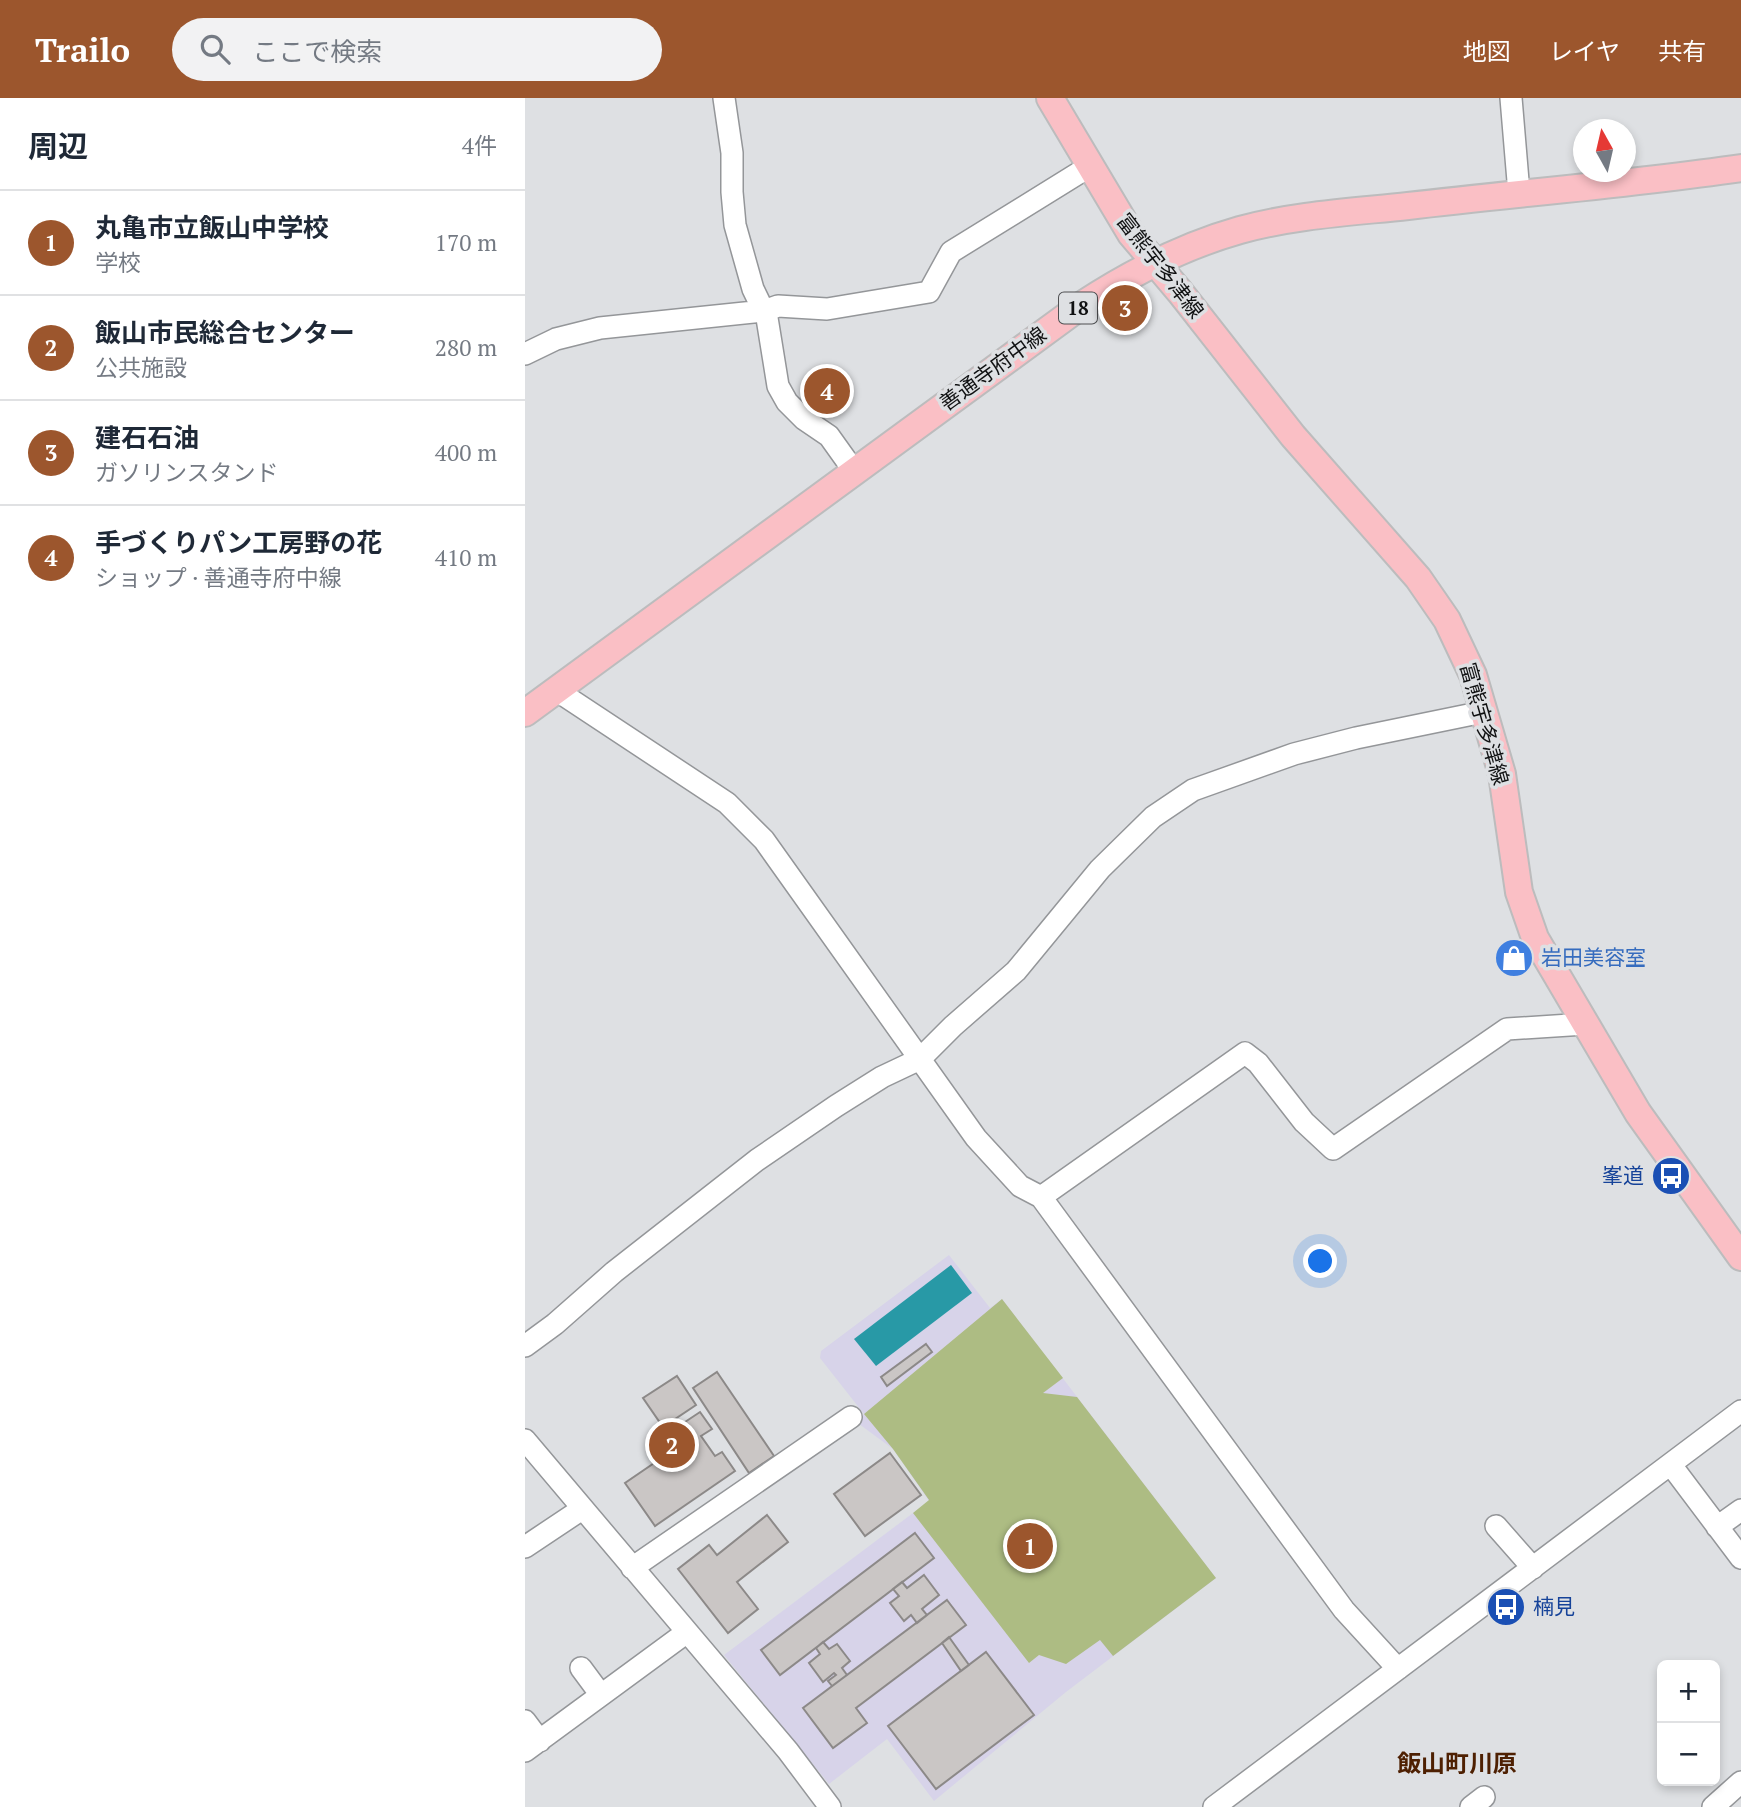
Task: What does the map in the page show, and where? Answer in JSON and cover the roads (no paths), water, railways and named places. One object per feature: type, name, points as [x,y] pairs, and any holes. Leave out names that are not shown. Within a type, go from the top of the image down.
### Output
[{"type":"main road","name":"富熊宇多津線","points":[[1050,98],[1131,234],[1293,436],[1418,579],[1447,620],[1473,675],[1502,774],[1512,858],[1535,938],[1638,1112],[1741,1257]]},
{"type":"main road","name":"善通寺府中線","points":[[525,713],[1082,305],[1122,279],[1192,246],[1273,222],[1666,179],[1741,168]]},
{"type":"street","points":[[724,98],[732,153],[731,192],[736,225],[753,289],[767,318],[778,386],[787,402],[804,419],[829,436],[855,471]]},
{"type":"street","points":[[1511,98],[1519,193]]},
{"type":"street","points":[[525,354],[556,339],[600,328],[764,311],[778,306],[827,309],[929,292],[951,253],[1090,166]]},
{"type":"street","points":[[556,690],[727,803],[764,840],[976,1138],[1020,1186],[1041,1197],[1344,1611],[1398,1669]]},
{"type":"street","points":[[525,1346],[757,1160],[836,1105],[882,1077],[920,1059],[1016,971],[1118,851],[1153,817],[1193,790],[1294,754],[1356,738],[1483,712]]},
{"type":"street","points":[[1041,1197],[1245,1053],[1258,1063],[1304,1122],[1333,1149],[1507,1029],[1585,1024]]},
{"type":"street","points":[[1214,1807],[1741,1411]]},
{"type":"street","points":[[632,1568],[851,1417]]},
{"type":"street","points":[[525,1440],[787,1751],[830,1807]]},
{"type":"street","points":[[1671,1465],[1741,1558]]},
{"type":"street","points":[[525,1547],[582,1509]]},
{"type":"street","points":[[1717,1527],[1741,1510]]},
{"type":"street","points":[[1496,1526],[1533,1569]]},
{"type":"street","points":[[525,1721],[532,1746],[687,1632]]},
{"type":"street","points":[[581,1668],[601,1695]]},
{"type":"street","points":[[1713,1807],[1741,1782]]},
{"type":"water","points":[[951,1265],[972,1293],[876,1366],[854,1339]]},
{"type":"place","name":"建石石油","points":[[1125,308]]},
{"type":"place","name":"手づくりパン工房野の花","points":[[827,391]]},
{"type":"place","name":"岩田美容室","points":[[1514,958]]},
{"type":"place","name":"峯道","points":[[1671,1176]]},
{"type":"place","name":"飯山市民総合センター","points":[[672,1445]]},
{"type":"place","name":"丸亀市立飯山中学校","points":[[1030,1546]]},
{"type":"place","name":"楠見","points":[[1506,1607]]},
{"type":"district","name":"飯山町川原","points":[[1457,1764]]}]
